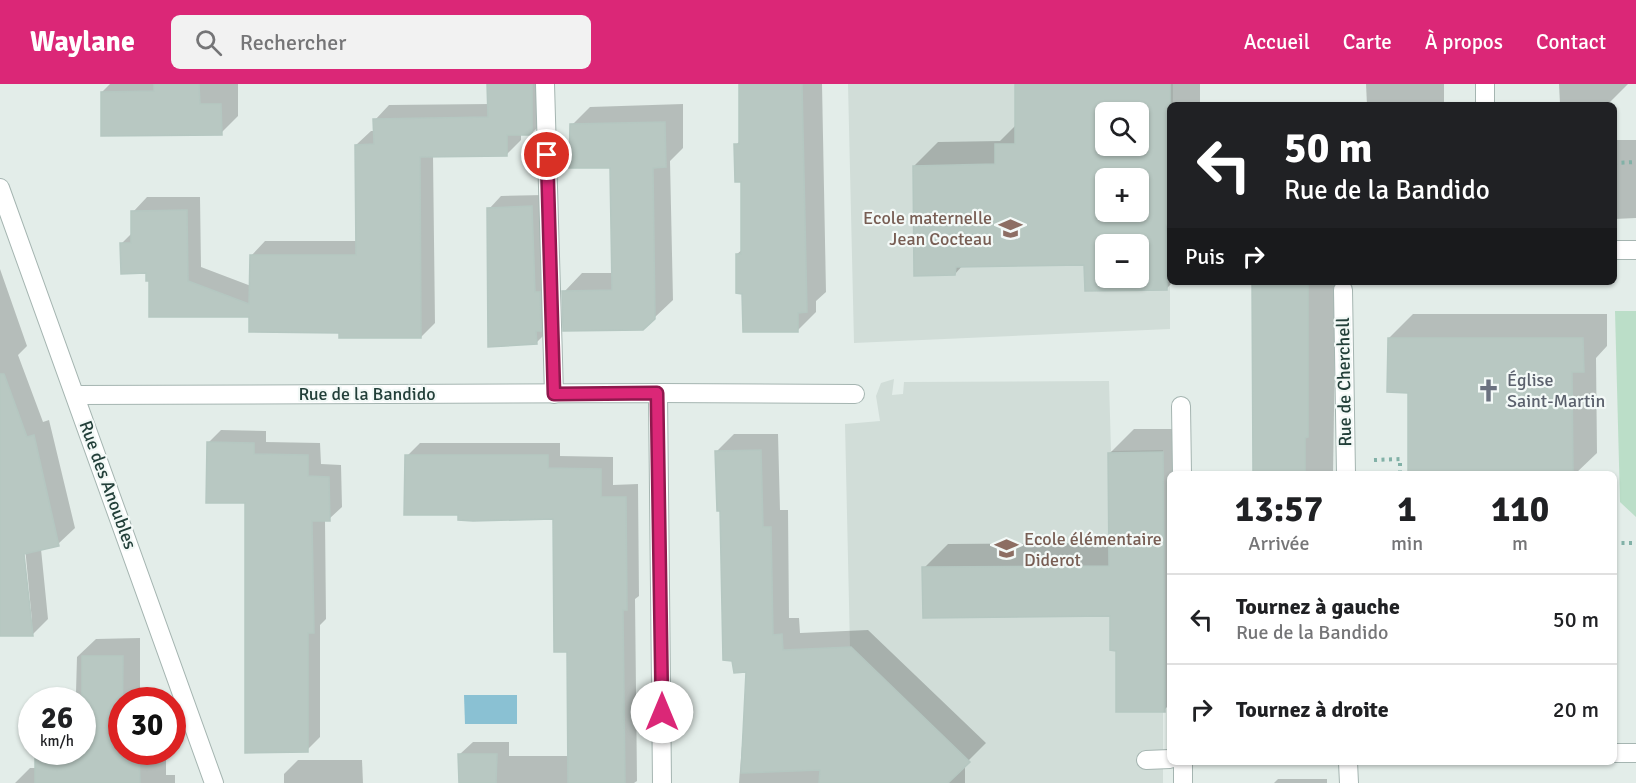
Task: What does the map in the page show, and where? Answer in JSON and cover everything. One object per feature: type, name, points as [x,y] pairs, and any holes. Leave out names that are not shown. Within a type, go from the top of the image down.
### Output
[{"type":"street","points":[[545,84],[554,394]]},
{"type":"street","points":[[1485,84],[1485,102]]},
{"type":"street","name":"Rue des Anoubles","points":[[0,188],[214,783]]},
{"type":"street","points":[[1617,250],[1636,250]]},
{"type":"street","name":"Rue de Cherchell","points":[[1343,290],[1346,471]]},
{"type":"street","points":[[657,393],[662,783]]},
{"type":"street","name":"Rue de la Bandido","points":[[76,395],[855,394]]},
{"type":"street","points":[[1181,406],[1182,471]]},
{"type":"street","points":[[1617,753],[1636,753]]},
{"type":"street","points":[[1146,760],[1167,759]]},
{"type":"street","points":[[1183,765],[1183,783]]},
{"type":"street","points":[[1348,765],[1349,783]]},
{"type":"path","points":[[1617,163],[1636,162]]},
{"type":"path","points":[[1364,461],[1400,459],[1400,471]]},
{"type":"path","points":[[1617,543],[1636,543]]},
{"type":"shaded area","name":"Ecole maternelle Jean Cocteau","points":[[848,84],[1173,84],[1173,102],[1167,102],[1167,285],[1170,285],[1170,329],[854,343]]},
{"type":"shaded area","name":"Ecole élémentaire Diderot","points":[[894,379],[892,395],[903,394],[904,382],[1109,381],[1111,451],[1163,450],[1163,783],[853,783],[845,424],[880,421],[876,396],[881,383]]},
{"type":"green space","points":[[1615,311],[1636,311],[1636,517],[1620,502]]},
{"type":"water","points":[[464,695],[517,695],[517,724],[465,724]]},
{"type":"building","points":[[154,84],[199,84],[200,104],[221,104],[222,135],[101,136],[101,92],[154,91]]},
{"type":"building","points":[[487,84],[532,84],[532,135],[507,135],[507,156],[420,157],[421,338],[339,338],[339,333],[249,332],[249,317],[149,317],[149,281],[146,281],[146,273],[121,274],[120,243],[131,243],[131,211],[187,210],[188,281],[249,304],[250,255],[356,255],[355,145],[374,144],[373,119],[488,117]]},
{"type":"building","points":[[739,84],[802,84],[807,312],[798,313],[798,332],[743,332],[742,294],[736,293],[736,254],[741,254],[741,182],[735,182],[734,144],[739,144]]},
{"type":"building","points":[[1015,84],[1170,84],[1170,102],[1167,102],[1167,290],[1085,291],[1084,265],[956,267],[955,275],[914,276],[913,166],[995,164],[995,144],[1015,144]]},
{"type":"building","points":[[665,122],[666,167],[653,168],[655,319],[643,330],[563,331],[562,291],[612,290],[610,168],[569,168],[570,124]]},
{"type":"building","points":[[532,206],[535,292],[540,292],[541,331],[536,331],[537,344],[488,347],[487,208]]},
{"type":"building","points":[[1252,285],[1308,285],[1308,437],[1305,438],[1305,471],[1253,471]]},
{"type":"building","points":[[1388,338],[1583,338],[1584,372],[1572,372],[1573,471],[1408,471],[1408,393],[1387,392]]},
{"type":"building","points":[[0,374],[4,374],[27,437],[34,435],[59,546],[24,554],[33,636],[0,636]]},
{"type":"building","points":[[207,442],[254,443],[254,454],[308,455],[308,476],[329,477],[330,521],[312,521],[314,633],[308,633],[308,752],[245,753],[245,503],[206,503]]},
{"type":"building","points":[[761,450],[763,527],[771,527],[773,635],[782,634],[783,650],[851,647],[970,762],[948,783],[819,783],[820,770],[741,773],[746,672],[734,673],[732,661],[723,660],[720,511],[717,511],[715,451]]},
{"type":"building","points":[[1163,452],[1165,712],[1116,712],[1116,651],[1110,650],[1110,616],[923,618],[922,567],[1109,566],[1108,453]]},
{"type":"building","points":[[405,455],[548,455],[548,468],[601,469],[601,497],[626,497],[627,610],[623,610],[625,783],[568,783],[567,652],[554,652],[553,519],[473,521],[458,520],[458,515],[404,515]]},
{"type":"building","points":[[82,656],[123,656],[123,687],[108,687],[108,765],[139,765],[140,783],[35,783],[35,765],[96,765],[96,687],[82,687]]},
{"type":"building","points":[[458,754],[497,754],[496,783],[459,783]]},
{"type":"place","name":"Ecole maternelle Jean Cocteau","points":[[1010,228]]},
{"type":"place","name":"Église Saint-Martin","points":[[1489,390]]},
{"type":"place","name":"Ecole élémentaire Diderot","points":[[1006,549]]},
{"type":"route","points":[[547,155],[554,394],[657,393],[662,712]]}]
